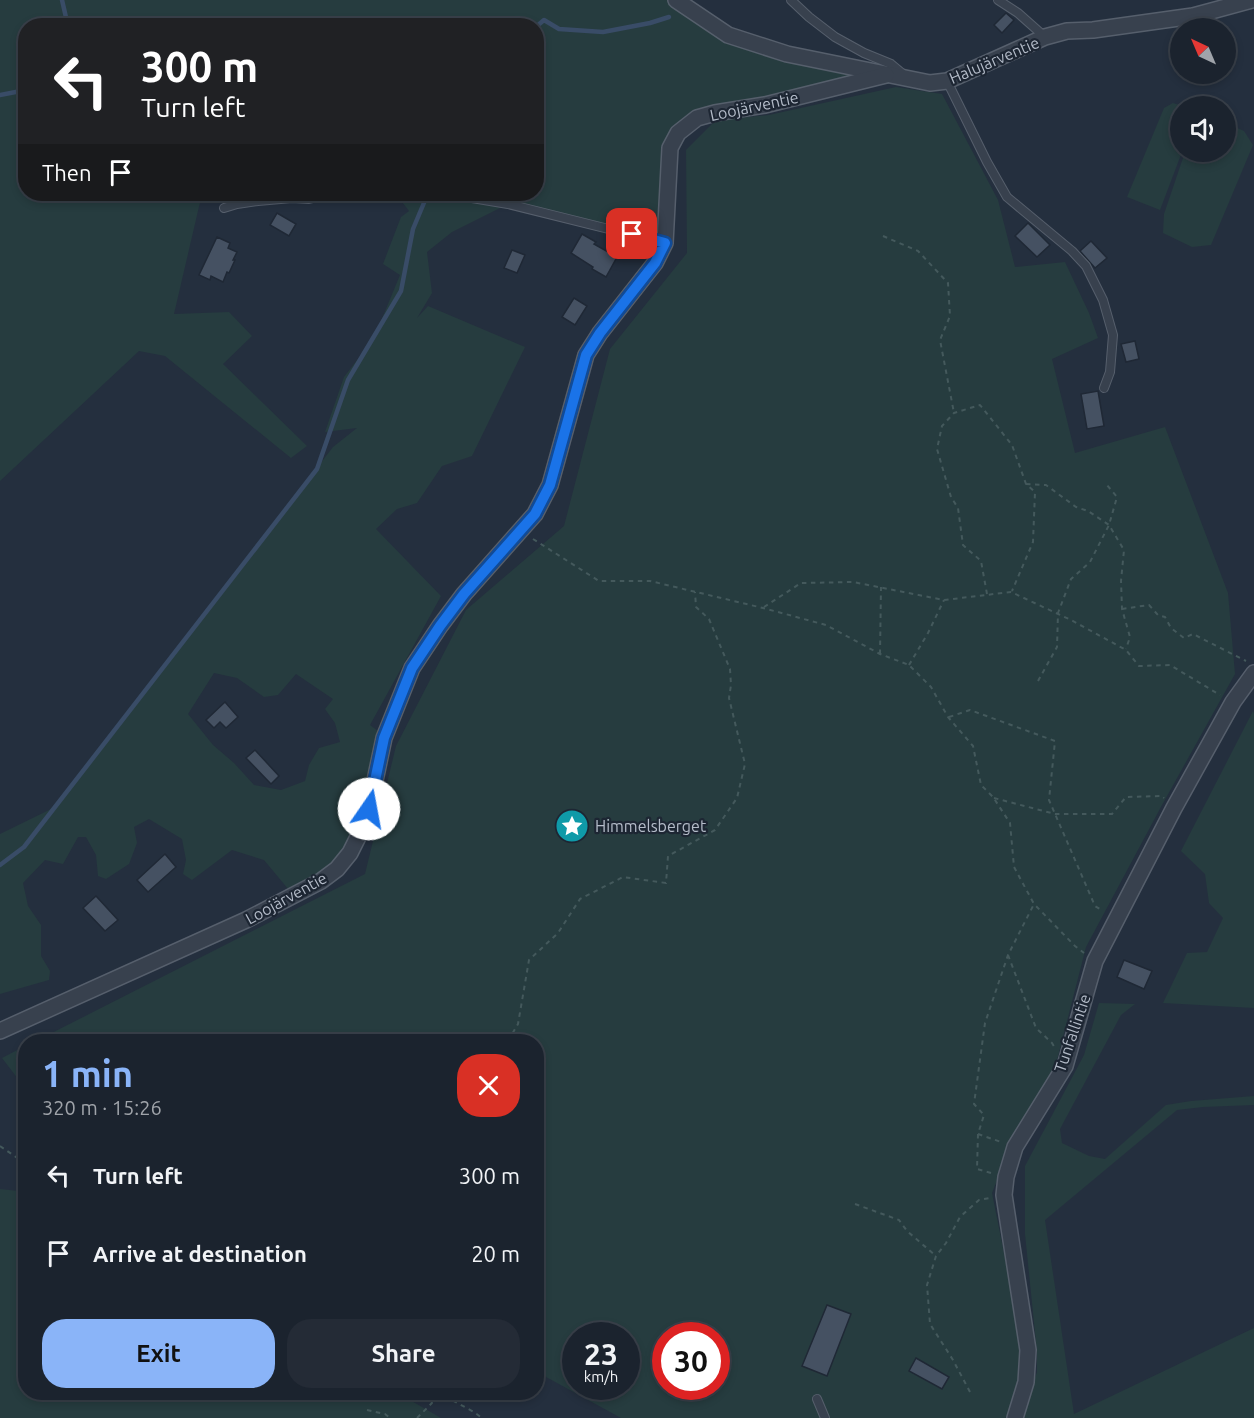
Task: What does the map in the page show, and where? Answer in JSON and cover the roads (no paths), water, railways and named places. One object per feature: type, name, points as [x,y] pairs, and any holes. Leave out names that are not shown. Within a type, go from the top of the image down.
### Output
[{"type":"street","name":"Halujärventie","points":[[676,0],[728,35],[787,54],[930,83],[947,81],[1045,37],[1067,31],[1093,30],[1193,16],[1252,0]]},
{"type":"street","name":"Loojärventie","points":[[0,1031],[246,920],[321,881],[337,868],[350,853],[369,809],[384,738],[412,668],[464,594],[535,514],[550,485],[586,355],[600,333],[655,263],[665,243],[670,148],[678,133],[697,118],[765,105],[885,75]]},
{"type":"street","name":"Tunfallintie","points":[[1015,1418],[1026,1382],[1028,1350],[1004,1195],[1006,1178],[1015,1147],[1065,1066],[1095,961],[1116,919],[1233,702],[1254,673]]},
{"type":"lane","points":[[791,0],[836,37],[864,53],[891,64],[909,79]]},
{"type":"lane","points":[[998,0],[1018,13],[1045,37]]},
{"type":"lane","points":[[947,81],[1007,197],[1072,251],[1086,266],[1103,300],[1113,335],[1110,372],[1104,388]]},
{"type":"lane","points":[[224,208],[258,201]]},
{"type":"lane","points":[[490,201],[665,243]]},
{"type":"lane","points":[[817,1399],[825,1418]]},
{"type":"waterway","points":[[62,0],[66,18]]},
{"type":"waterway","points":[[544,20],[559,29],[603,32],[669,17]]},
{"type":"waterway","points":[[0,95],[18,92]]},
{"type":"waterway","points":[[0,865],[24,847],[317,469],[348,380],[401,291],[413,229],[425,201]]},
{"type":"place","name":"Himmelsberget","points":[[572,826]]}]
